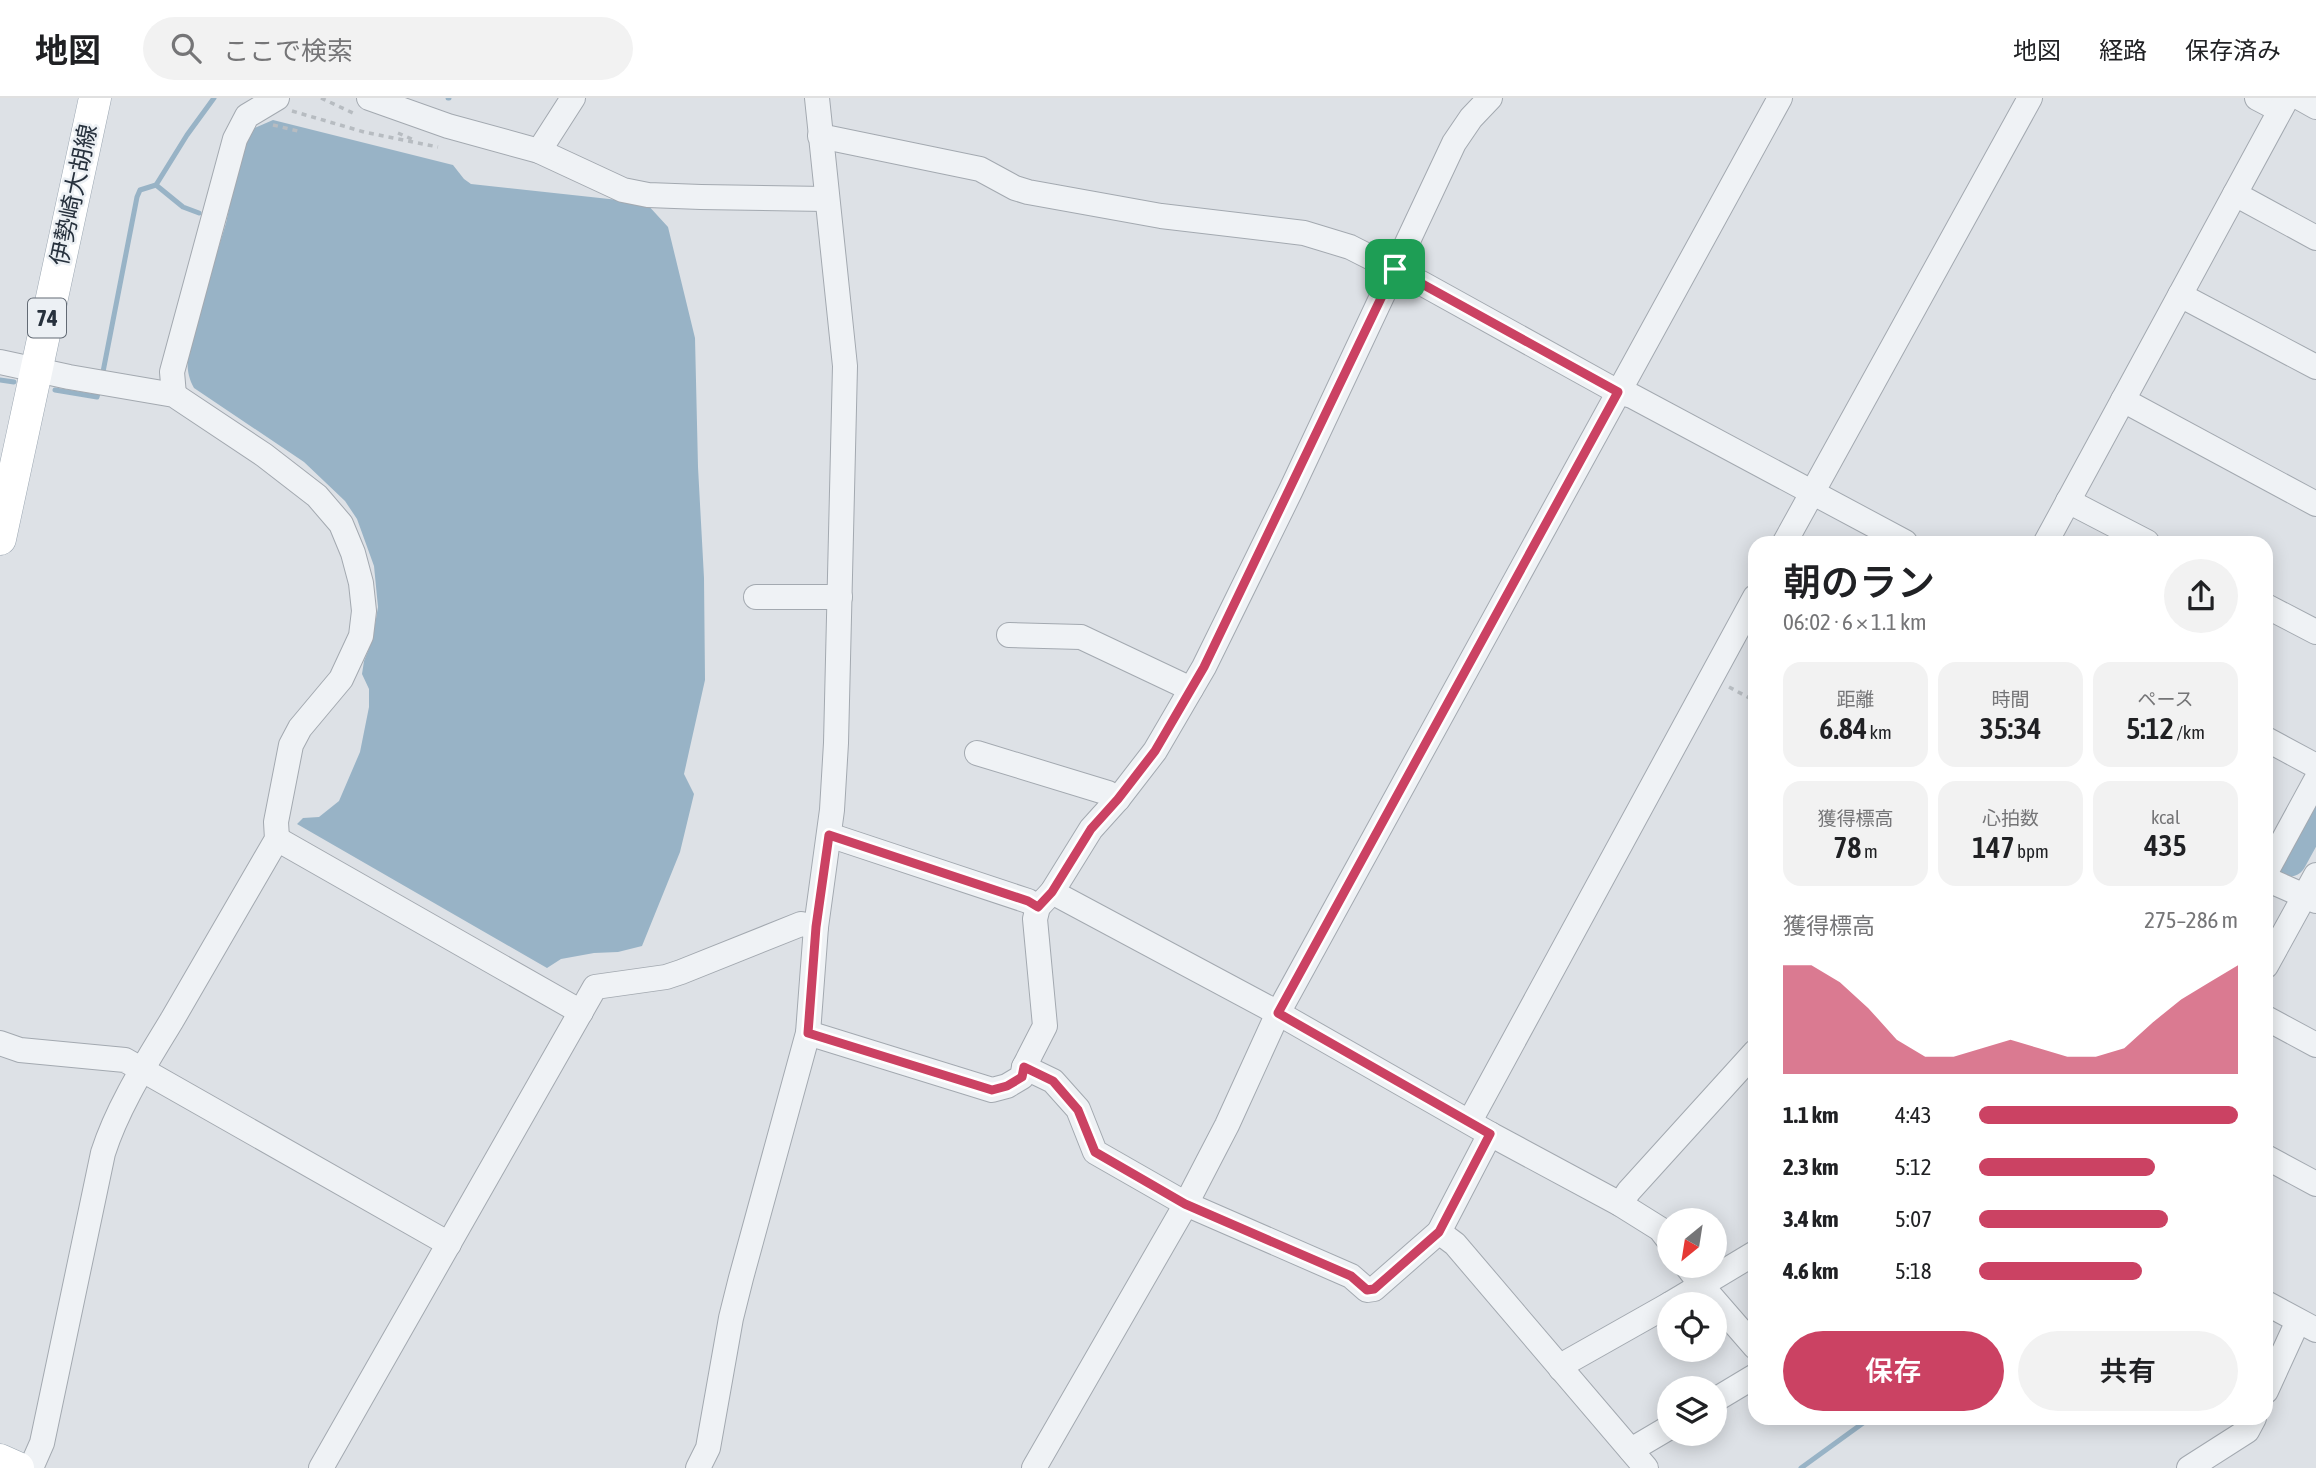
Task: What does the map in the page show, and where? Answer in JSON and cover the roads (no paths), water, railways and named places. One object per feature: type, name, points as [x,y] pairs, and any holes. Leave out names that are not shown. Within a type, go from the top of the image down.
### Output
[{"type":"main road","name":"伊勢崎大胡線","points":[[0,539],[95,98]]},
{"type":"main road","points":[[0,1460],[18,1468]]},
{"type":"street","points":[[174,395],[172,372],[235,139],[247,116],[277,98]]},
{"type":"street","points":[[369,98],[448,126],[539,151],[623,190],[648,194],[826,199]]},
{"type":"street","points":[[539,151],[573,98]]},
{"type":"street","points":[[698,1468],[708,1448],[731,1318],[741,1278],[808,1033],[816,927],[829,835],[836,743],[845,366],[817,98]]},
{"type":"street","points":[[808,1033],[992,1090],[1007,1086],[1022,1077],[1024,1067],[1045,1027],[1035,919],[1091,829],[1155,751],[1204,667],[1291,490],[1454,143],[1471,118],[1490,98]]},
{"type":"street","points":[[1034,1468],[1185,1204],[1227,1125],[1278,1013],[1780,98]]},
{"type":"street","points":[[1788,536],[2030,98]]},
{"type":"street","points":[[2257,98],[2316,107]]},
{"type":"street","points":[[2049,536],[2235,194],[2289,102]]},
{"type":"street","points":[[820,136],[980,169],[1028,192],[1161,216],[1304,233],[1350,247],[1618,392],[1894,536]]},
{"type":"street","points":[[2235,194],[2316,238]]},
{"type":"street","points":[[2180,295],[2316,367]]},
{"type":"street","points":[[0,362],[174,395],[264,455],[317,496],[341,524],[361,583],[364,611],[361,636],[341,679],[300,728],[291,745],[276,822],[277,839],[116,1118],[103,1153],[42,1443],[31,1468]]},
{"type":"street","points":[[2123,400],[2316,504]]},
{"type":"street","points":[[2068,501],[2135,536]]},
{"type":"street","points":[[755,597],[839,597]]},
{"type":"street","points":[[1024,1067],[1053,1081],[1078,1110],[1095,1152],[1185,1204],[1351,1276],[1367,1290],[1374,1289],[1439,1232],[1480,1128],[1748,610]]},
{"type":"street","points":[[2273,610],[2316,632]]},
{"type":"street","points":[[1009,635],[1081,637],[1191,689]]},
{"type":"street","points":[[2273,743],[2316,766]]},
{"type":"street","points":[[976,753],[1108,793],[1118,799]]},
{"type":"street","points":[[2273,859],[2316,780]]},
{"type":"street","points":[[829,835],[1028,901],[1062,899],[1278,1013],[1620,1204],[1657,1228]]},
{"type":"street","points":[[277,839],[581,1012]]},
{"type":"street","points":[[2273,881],[2312,890],[2273,954]]},
{"type":"street","points":[[321,1468],[595,987],[666,977],[801,924],[816,927]]},
{"type":"street","points":[[2273,1022],[2316,1045]]},
{"type":"street","points":[[0,1043],[20,1050],[125,1060],[449,1244]]},
{"type":"street","points":[[1620,1204],[1748,1060]]},
{"type":"street","points":[[2273,1161],[2316,1184]]},
{"type":"street","points":[[1439,1232],[1455,1244],[1638,1459],[1657,1440]]},
{"type":"street","points":[[1691,1292],[1748,1257]]},
{"type":"street","points":[[1696,1278],[1748,1339]]},
{"type":"street","points":[[2273,1307],[2307,1326],[2273,1380]]},
{"type":"street","points":[[1561,1369],[1569,1361],[1657,1311]]},
{"type":"street","points":[[1727,1393],[1748,1380]]},
{"type":"street","points":[[2189,1468],[2247,1431],[2250,1425]]},
{"type":"water","points":[[273,120],[453,165],[471,184],[646,203],[668,227],[695,338],[705,680],[684,774],[694,794],[680,852],[642,946],[618,952],[561,959],[547,968],[297,824],[303,818],[319,817],[339,801],[360,752],[369,707],[369,689],[362,674],[378,607],[374,566],[357,519],[345,501],[304,462],[194,388],[188,368],[189,346],[226,223],[243,145],[248,131]]},
{"type":"waterway","points":[[102,377],[137,197],[140,190],[156,185],[214,98]]},
{"type":"waterway","points":[[156,185],[183,207],[199,213]]},
{"type":"waterway","points":[[0,380],[14,382]]},
{"type":"waterway","points":[[55,390],[97,397],[99,390]]},
{"type":"waterway","points":[[2290,860],[2316,812]]},
{"type":"waterway","points":[[1801,1468],[1860,1425]]}]
